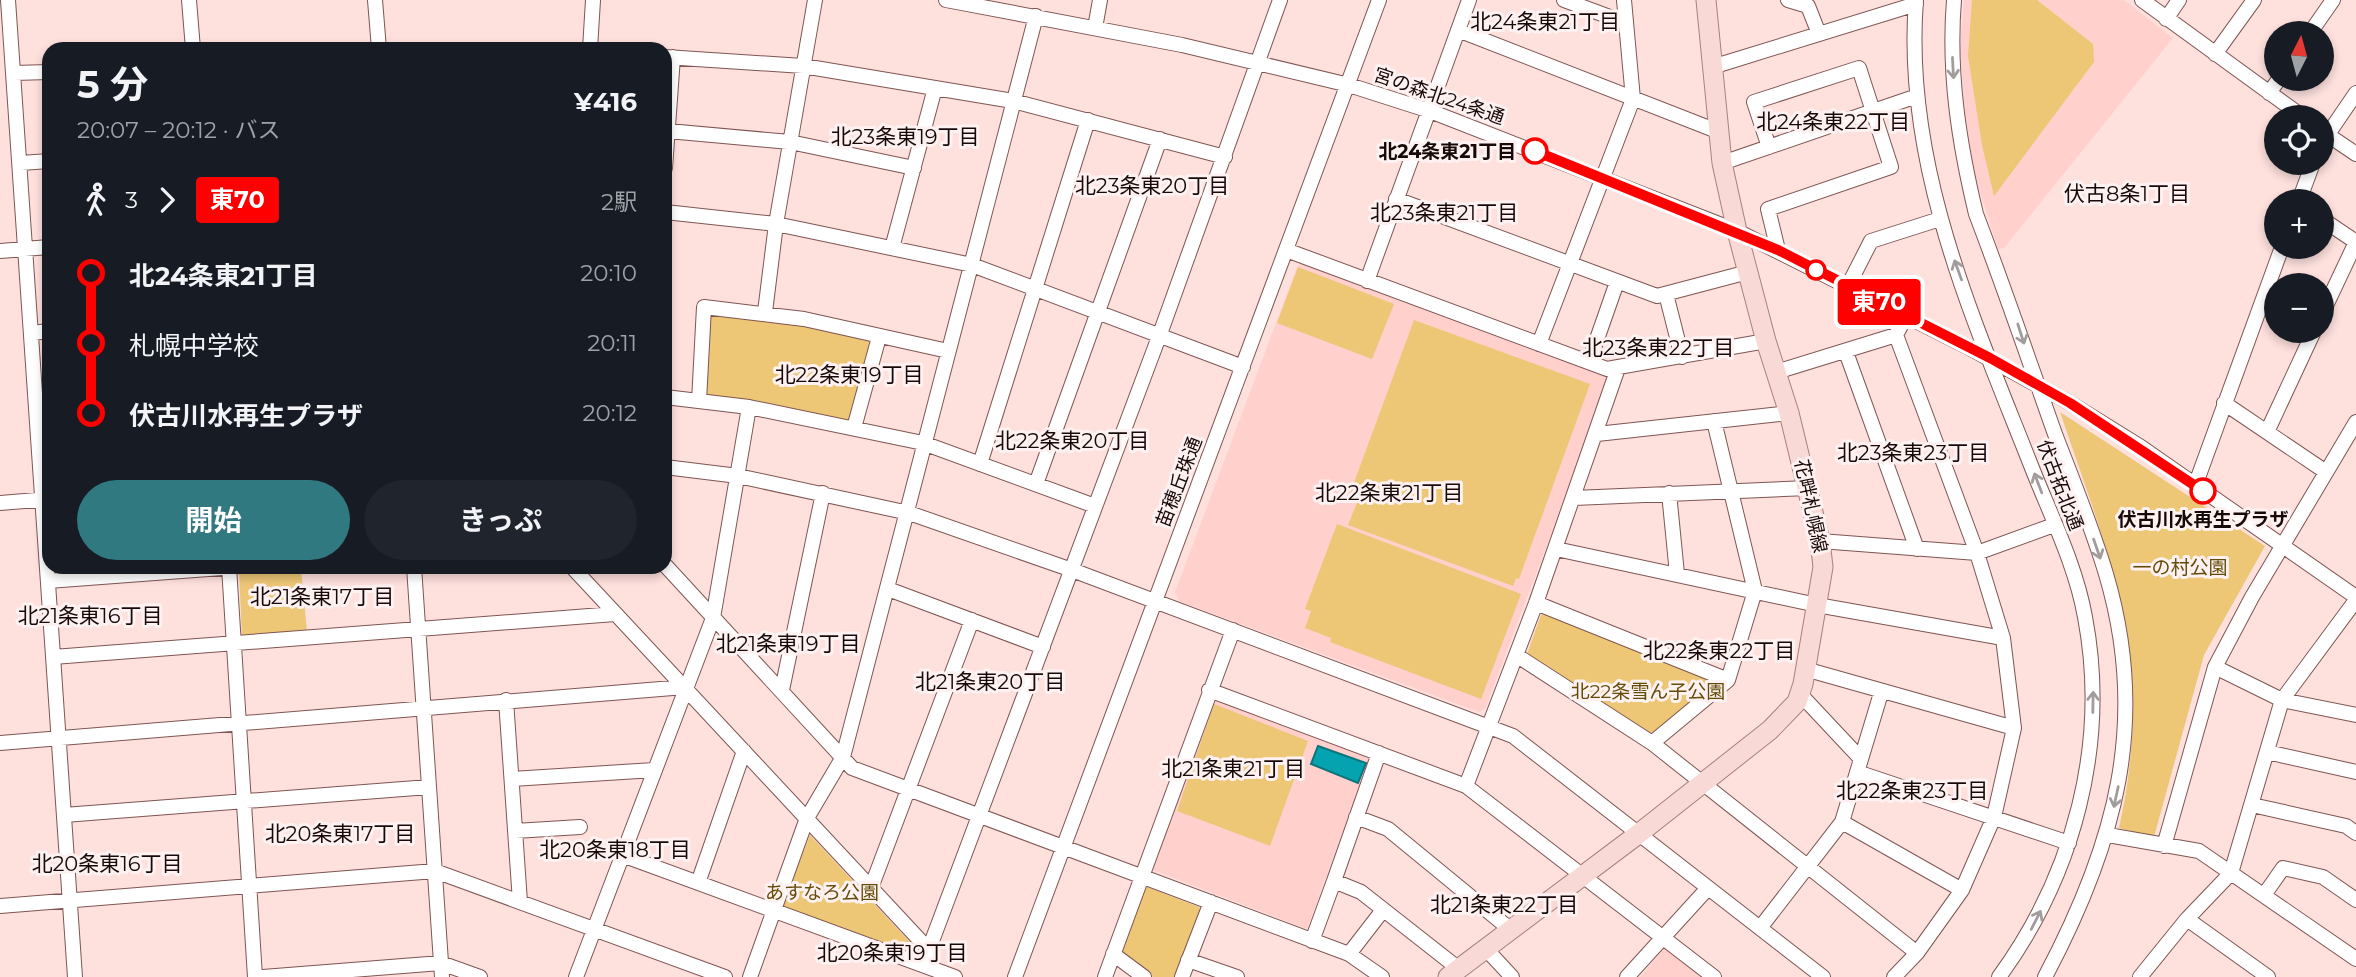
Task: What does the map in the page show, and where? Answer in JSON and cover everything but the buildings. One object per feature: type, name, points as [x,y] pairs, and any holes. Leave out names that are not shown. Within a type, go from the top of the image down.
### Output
[{"type":"main road","name":"花畔札幌線","points":[[1454,973],[1637,835],[1770,730],[1790,711],[1800,694],[1823,566],[1820,541],[1789,413],[1766,341],[1737,231],[1722,163],[1706,0]]},
{"type":"street","points":[[8,0],[32,332],[42,407]]},
{"type":"street","points":[[190,0],[193,42]]},
{"type":"street","points":[[375,0],[378,42]]},
{"type":"street","points":[[590,42],[593,0]]},
{"type":"street","points":[[765,312],[776,224],[815,0]]},
{"type":"street","name":"宮の森北24条通","points":[[946,0],[1095,28],[1349,85],[1430,111],[1737,231],[1990,358],[2038,385],[2141,447],[2356,598]]},
{"type":"street","points":[[1095,28],[1100,0]]},
{"type":"street","points":[[923,965],[1160,334],[1280,0]]},
{"type":"street","name":"苗穂丘珠通","points":[[1015,977],[1379,0]]},
{"type":"street","points":[[1367,281],[1469,0]]},
{"type":"street","points":[[1564,0],[1626,23]]},
{"type":"street","points":[[1539,344],[1633,99],[1625,0]]},
{"type":"street","points":[[1788,0],[1808,6],[1819,34]]},
{"type":"street","name":"伏古拓北通","points":[[1954,0],[1951,36],[1955,110],[1962,156],[1976,214],[2106,575],[2118,626],[2125,679],[2125,730],[2120,781],[2108,835],[2086,894],[2045,977]]},
{"type":"street","points":[[2142,0],[2286,105]]},
{"type":"street","points":[[2166,19],[2179,0]]},
{"type":"street","points":[[2215,54],[2254,0]]},
{"type":"street","points":[[2318,21],[2333,0]]},
{"type":"street","points":[[1712,66],[1916,2]]},
{"type":"street","name":"伏古拓北通","points":[[1916,2],[1920,129],[1940,219],[2079,592],[2092,669],[2091,743],[2069,844],[2053,886],[2028,934],[1999,977]]},
{"type":"street","points":[[750,977],[807,818],[842,757],[909,513],[923,443],[1036,16]]},
{"type":"street","points":[[1458,30],[1717,131]]},
{"type":"street","points":[[672,57],[803,66],[1013,101],[1225,157]]},
{"type":"street","points":[[1769,147],[1754,102],[1860,68],[1891,167],[1768,209],[1778,250]]},
{"type":"street","points":[[14,73],[42,72]]},
{"type":"street","points":[[891,248],[935,88]]},
{"type":"street","points":[[2334,121],[2356,93]]},
{"type":"street","points":[[1722,163],[1917,96]]},
{"type":"street","points":[[980,464],[1088,120]]},
{"type":"street","points":[[672,131],[790,142],[914,169]]},
{"type":"street","points":[[1036,484],[1160,139]]},
{"type":"street","points":[[2334,140],[2356,154]]},
{"type":"street","points":[[20,163],[42,161]]},
{"type":"street","points":[[1396,199],[1657,296],[1748,272]]},
{"type":"street","points":[[672,213],[776,224],[972,265],[1243,367]]},
{"type":"street","points":[[1848,286],[1871,240],[1940,219]]},
{"type":"street","points":[[2334,227],[2356,242],[2334,289]]},
{"type":"street","points":[[0,251],[42,248]]},
{"type":"street","points":[[1286,250],[1607,369],[1766,341]]},
{"type":"street","points":[[2195,486],[2278,259]]},
{"type":"street","points":[[1590,362],[1617,282]]},
{"type":"street","points":[[1666,294],[1682,357]]},
{"type":"street","points":[[699,401],[704,307],[765,312],[948,351]]},
{"type":"street","points":[[1776,372],[1896,335],[1906,316]]},
{"type":"street","points":[[32,332],[42,331]]},
{"type":"street","points":[[1894,977],[1917,953],[1962,890],[1994,817],[2014,728],[2003,638],[1977,553],[1896,335]]},
{"type":"street","points":[[854,428],[879,337]]},
{"type":"street","points":[[2267,432],[2308,343]]},
{"type":"street","points":[[1846,352],[1917,548]]},
{"type":"street","points":[[1466,786],[1556,549],[1618,368]]},
{"type":"street","points":[[672,398],[749,407],[923,443],[1095,506]]},
{"type":"street","points":[[2224,403],[2326,472]]},
{"type":"street","points":[[576,977],[713,618],[749,407]]},
{"type":"street","points":[[1597,434],[1789,413]]},
{"type":"street","points":[[1652,743],[1728,680],[1755,591],[1714,421]]},
{"type":"street","points":[[2164,846],[2215,667],[2252,597],[2356,424]]},
{"type":"street","points":[[672,468],[738,476],[909,513],[1072,570],[1513,736],[1823,977]]},
{"type":"street","points":[[1574,498],[1729,489],[1808,488]]},
{"type":"street","points":[[782,690],[823,493]]},
{"type":"street","points":[[1669,493],[1676,574]]},
{"type":"street","points":[[0,503],[42,499]]},
{"type":"street","points":[[1820,541],[1977,553],[2054,525]]},
{"type":"street","points":[[1556,549],[1818,604],[2003,638]]},
{"type":"street","points":[[672,573],[852,768],[981,814],[1349,954],[1382,977]]},
{"type":"street","points":[[48,574],[75,977]]},
{"type":"street","points":[[48,580],[132,574]]},
{"type":"street","points":[[229,574],[247,885],[255,977]]},
{"type":"street","points":[[414,574],[442,970]]},
{"type":"street","points":[[578,574],[929,950]]},
{"type":"street","points":[[888,589],[1043,647]]},
{"type":"street","points":[[2140,977],[2187,919],[2231,873],[2282,700],[2356,598]]},
{"type":"street","points":[[1536,604],[1728,680]]},
{"type":"street","points":[[53,657],[615,614]]},
{"type":"street","points":[[871,888],[972,620]]},
{"type":"street","points":[[1105,977],[1233,630]]},
{"type":"street","points":[[1516,655],[1652,743],[1917,953]]},
{"type":"street","points":[[2215,667],[2282,700],[2356,715]]},
{"type":"street","points":[[1805,669],[1881,693],[2014,728]]},
{"type":"street","points":[[0,743],[424,706],[685,687]]},
{"type":"street","points":[[1209,690],[1466,786],[1714,977]]},
{"type":"street","points":[[1760,929],[1842,822],[1881,693]]},
{"type":"street","points":[[1800,694],[1859,765],[2069,844]]},
{"type":"street","points":[[506,700],[520,902]]},
{"type":"street","points":[[698,883],[744,751]]},
{"type":"street","points":[[2267,752],[2356,772]]},
{"type":"street","points":[[1312,941],[1378,753]]},
{"type":"street","points":[[512,779],[653,770]]},
{"type":"street","points":[[64,815],[429,787]]},
{"type":"street","points":[[2252,805],[2346,826],[2356,833]]},
{"type":"street","points":[[1356,817],[1388,829],[1511,929]]},
{"type":"street","points":[[1842,822],[1962,890]]},
{"type":"street","points":[[515,831],[580,827]]},
{"type":"street","points":[[2108,835],[2199,851],[2356,959]]},
{"type":"street","points":[[622,855],[955,977]]},
{"type":"street","points":[[2264,895],[2283,868],[2323,877],[2356,900]]},
{"type":"street","points":[[0,906],[435,871],[725,977]]},
{"type":"street","points":[[1334,881],[1361,892],[1454,973]]},
{"type":"street","points":[[1627,977],[1708,888]]},
{"type":"street","points":[[1182,977],[1211,902]]},
{"type":"street","points":[[1349,954],[1383,910]]},
{"type":"street","points":[[2187,919],[2251,972],[2268,977]]},
{"type":"street","points":[[1486,949],[1512,977]]},
{"type":"street","points":[[1113,954],[1144,977]]},
{"type":"street","points":[[1188,960],[1237,977]]},
{"type":"street","points":[[263,977],[442,970],[480,977]]},
{"type":"shaded area","points":[[1964,0],[2124,0],[2173,38],[2004,248],[1998,249],[1975,175],[1965,113],[1960,46]]},
{"type":"shaded area","points":[[1302,263],[1607,377],[1609,381],[1485,709],[1479,712],[1179,601],[1175,592],[1297,267]]},
{"type":"shaded area","points":[[1212,697],[1370,757],[1307,929],[1150,869]]},
{"type":"shaded area","points":[[1666,946],[1707,977],[1640,977]]},
{"type":"green space","points":[[1972,0],[2037,0],[2093,44],[2094,62],[1994,196],[1982,145],[1968,56]]},
{"type":"green space","points":[[1298,267],[1394,304],[1372,359],[1277,323]]},
{"type":"green space","points":[[709,314],[760,317],[870,339],[872,342],[850,421],[706,397]]},
{"type":"green space","points":[[1414,320],[1590,384],[1519,579],[1516,578],[1513,586],[1348,525],[1357,503],[1348,499]]},
{"type":"green space","name":"一の村公園","points":[[2060,412],[2265,546],[2204,655],[2154,837],[2119,828],[2129,769],[2133,715],[2130,664],[2123,615],[2111,567]]},
{"type":"green space","points":[[1337,524],[1521,594],[1481,699],[1330,642],[1331,638],[1305,628],[1311,611],[1305,609]]},
{"type":"green space","points":[[239,574],[302,574],[307,632],[242,636]]},
{"type":"green space","name":"北22条雪ん子公園","points":[[1545,614],[1710,679],[1711,685],[1654,733],[1649,732],[1529,658],[1527,654],[1541,615]]},
{"type":"green space","points":[[1214,704],[1308,741],[1270,846],[1177,811]]},
{"type":"green space","name":"あすなろ公園","points":[[810,835],[920,953],[918,959],[781,909]]},
{"type":"green space","points":[[1147,887],[1199,907],[1201,911],[1175,977],[1153,977],[1122,952],[1143,888]]},
{"type":"water","points":[[1318,746],[1366,763],[1358,783],[1311,764]]},
{"type":"bus line","name":"東70","points":[[1535,151],[1737,231],[1778,250],[1990,358],[2070,403],[2141,447],[2203,491]]},
{"type":"place","name":"北24条東21丁目","points":[[1535,151]]},
{"type":"place","name":"伏古川水再生プラザ","points":[[2203,491]]},
{"type":"district","name":"北24条東21丁目","points":[[1545,21]]},
{"type":"district","name":"北24条東22丁目","points":[[1833,121]]},
{"type":"district","name":"北23条東19丁目","points":[[905,136]]},
{"type":"district","name":"北23条東20丁目","points":[[1152,185]]},
{"type":"district","name":"伏古8条1丁目","points":[[2127,193]]},
{"type":"district","name":"北23条東21丁目","points":[[1444,212]]},
{"type":"district","name":"北23条東22丁目","points":[[1658,347]]},
{"type":"district","name":"北22条東19丁目","points":[[849,374]]},
{"type":"district","name":"北22条東20丁目","points":[[1072,440]]},
{"type":"district","name":"北23条東23丁目","points":[[1913,452]]},
{"type":"district","name":"北22条東21丁目","points":[[1389,492]]},
{"type":"district","name":"北21条東17丁目","points":[[322,596]]},
{"type":"district","name":"北21条東16丁目","points":[[90,615]]},
{"type":"district","name":"北21条東19丁目","points":[[788,643]]},
{"type":"district","name":"北22条東22丁目","points":[[1719,650]]},
{"type":"district","name":"北21条東20丁目","points":[[990,681]]},
{"type":"district","name":"北21条東21丁目","points":[[1233,768]]},
{"type":"district","name":"北22条東23丁目","points":[[1912,790]]},
{"type":"district","name":"北20条東17丁目","points":[[340,833]]},
{"type":"district","name":"北20条東18丁目","points":[[615,849]]},
{"type":"district","name":"北20条東16丁目","points":[[107,863]]},
{"type":"district","name":"北21条東22丁目","points":[[1504,904]]},
{"type":"district","name":"北20条東19丁目","points":[[892,952]]}]
